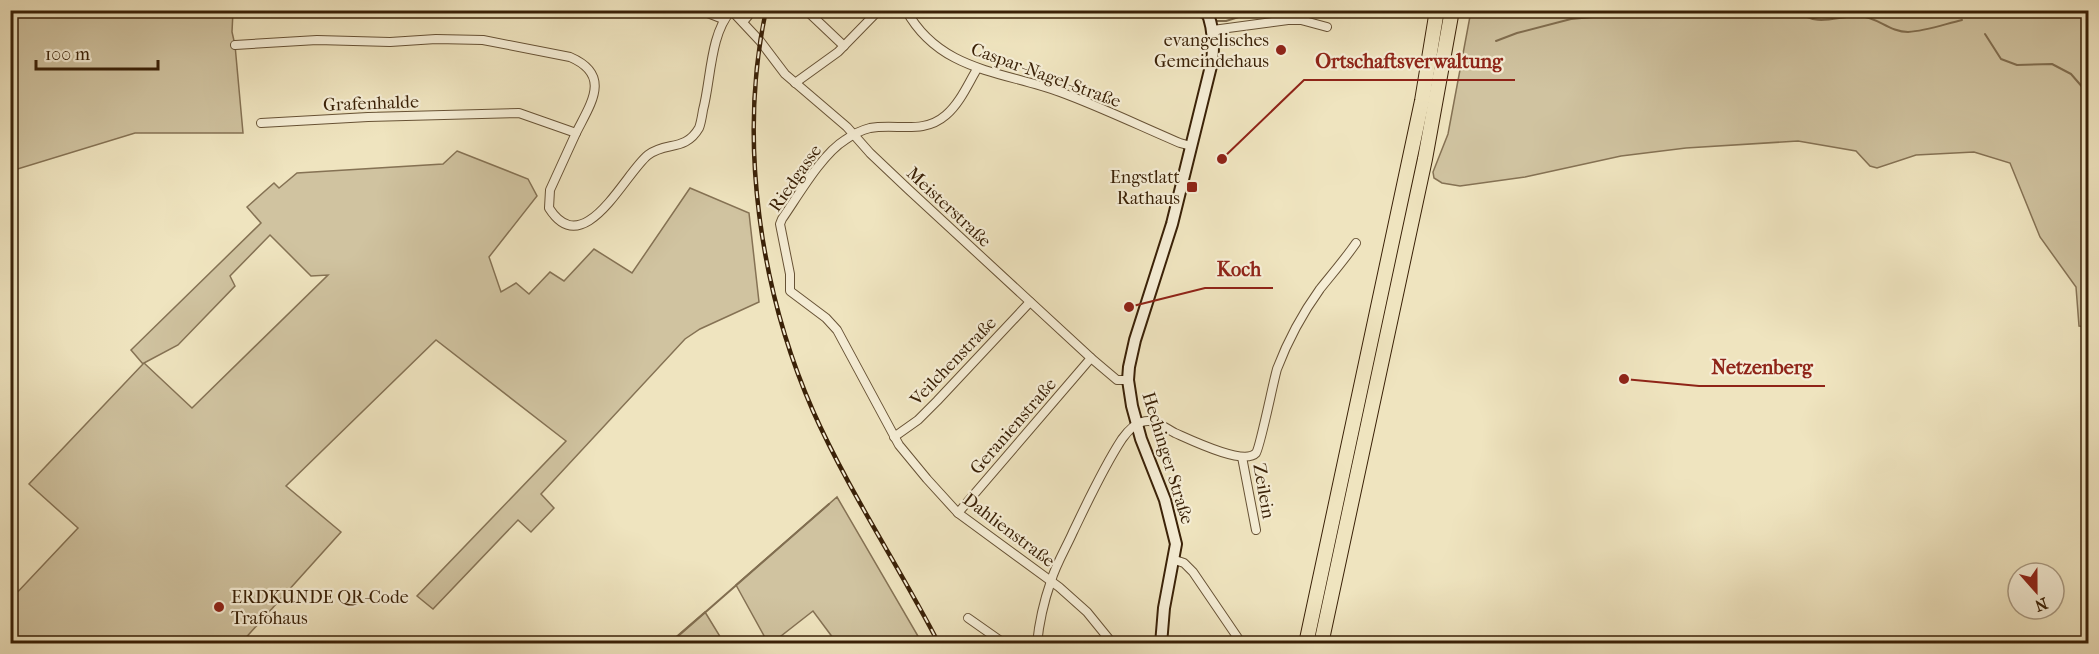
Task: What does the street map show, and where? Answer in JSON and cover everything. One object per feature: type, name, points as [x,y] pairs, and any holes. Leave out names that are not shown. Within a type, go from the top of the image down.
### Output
[{"type":"highway","points":[[1306,644],[1422,101],[1437,10]]},
{"type":"highway","points":[[1321,644],[1425,159],[1452,10]]},
{"type":"street","points":[[700,10],[723,19]]},
{"type":"street","points":[[743,22],[753,10]]},
{"type":"street","points":[[807,10],[844,46]]},
{"type":"street","points":[[795,83],[844,46],[879,10]]},
{"type":"street","name":"Caspar-Nagel-Straße","points":[[906,10],[929,41],[976,69],[1059,92],[1191,146]]},
{"type":"street","points":[[235,45],[317,40],[390,42],[436,39],[483,40],[570,57],[582,62],[590,69],[595,93],[550,190],[549,208],[559,220],[580,225],[596,216],[651,153],[685,143],[699,127],[723,19],[731,11]]},
{"type":"street","name":"Meisterstraße","points":[[731,11],[760,41],[785,74],[854,135],[908,189],[1091,358],[1117,380],[1128,380]]},
{"type":"street","name":"Hechinger Straße","points":[[1161,644],[1164,608],[1175,560],[1176,544],[1172,525],[1137,424],[1128,380],[1136,340],[1169,234],[1212,62],[1213,30],[1208,13]]},
{"type":"street","points":[[1213,30],[1288,20],[1308,21],[1326,27]]},
{"type":"street","name":"Riedgasse","points":[[790,291],[790,274],[780,224],[831,151],[854,135],[871,128],[917,128],[936,122],[948,114],[962,95],[976,69]]},
{"type":"street","name":"Grafenhalde","points":[[261,123],[519,113],[576,133]]},
{"type":"street","points":[[1037,644],[1051,580],[1092,491],[1122,439],[1137,424],[1145,420],[1154,421],[1216,450],[1250,457],[1260,447],[1265,413],[1277,371],[1293,333],[1311,302],[1356,243]]},
{"type":"street","name":"Dahlienstraße","points":[[790,291],[826,318],[837,330],[899,445],[958,513],[1051,580],[1087,612],[1113,644]]},
{"type":"street","name":"Veilchenstraße","points":[[894,437],[910,427],[931,408],[1030,302]]},
{"type":"street","name":"Geranienstraße","points":[[958,513],[1091,358]]},
{"type":"street","name":"Zeilein","points":[[1242,457],[1256,530]]},
{"type":"street","points":[[1175,560],[1193,572],[1242,644]]},
{"type":"street","points":[[968,618],[1005,644]]},
{"type":"shaded area","points":[[10,11],[233,11],[232,32],[243,133],[135,133],[11,171]]},
{"type":"shaded area","points":[[1471,11],[2088,11],[2088,327],[2079,326],[2076,287],[2040,237],[2010,163],[1974,152],[1916,155],[1877,168],[1870,166],[1856,151],[1798,141],[1686,148],[1621,156],[1525,177],[1460,186],[1442,183],[1434,178],[1433,172],[1448,134]]},
{"type":"shaded area","points":[[457,151],[528,179],[537,196],[489,257],[501,292],[516,283],[529,294],[550,272],[564,281],[594,249],[632,273],[690,188],[749,213],[759,302],[700,329],[685,339],[541,494],[554,508],[531,532],[518,520],[433,609],[417,596],[566,441],[436,340],[286,486],[341,532],[241,643],[11,643],[11,599],[78,528],[29,484],[143,364],[131,350],[261,223],[247,207],[274,183],[279,188],[297,173],[443,164]],"holes":[[[270,235],[311,276],[328,275],[192,408],[144,363],[178,345],[235,286],[230,276]]]},
{"type":"shaded area","points":[[837,497],[922,643],[827,643],[833,638],[813,611],[772,643],[768,643],[736,585]]},
{"type":"shaded area","points":[[705,612],[724,643],[669,643]]},
{"type":"waterway","points":[[1186,10],[1206,20]]},
{"type":"waterway","points":[[1214,21],[1226,21],[1261,10]]},
{"type":"waterway","points":[[1496,41],[1571,19],[1668,10]]},
{"type":"waterway","points":[[1798,10],[1805,16],[1820,20],[1852,16],[1866,17],[1895,30],[1908,32],[1962,20]]},
{"type":"waterway","points":[[1985,34],[2001,59],[2017,65],[2052,64],[2071,74],[2084,89],[2086,106],[2082,121],[2088,134]]},
{"type":"waterway","points":[[669,644],[829,504]]},
{"type":"railway","points":[[766,10],[758,60],[754,111],[755,163],[759,214],[767,265],[779,316],[813,411],[827,441],[939,644]]},
{"type":"place","name":"evangelisches Gemeindehaus","points":[[1281,50]]},
{"type":"place","name":"Ortschaftsverwaltung","points":[[1222,159]]},
{"type":"place","name":"Engstlatt Rathaus","points":[[1192,187]]},
{"type":"place","name":"Koch","points":[[1129,307]]},
{"type":"place","name":"Netzenberg","points":[[1624,379]]},
{"type":"place","name":"ERDKUNDE QR-Code Trafohaus","points":[[219,607]]}]
